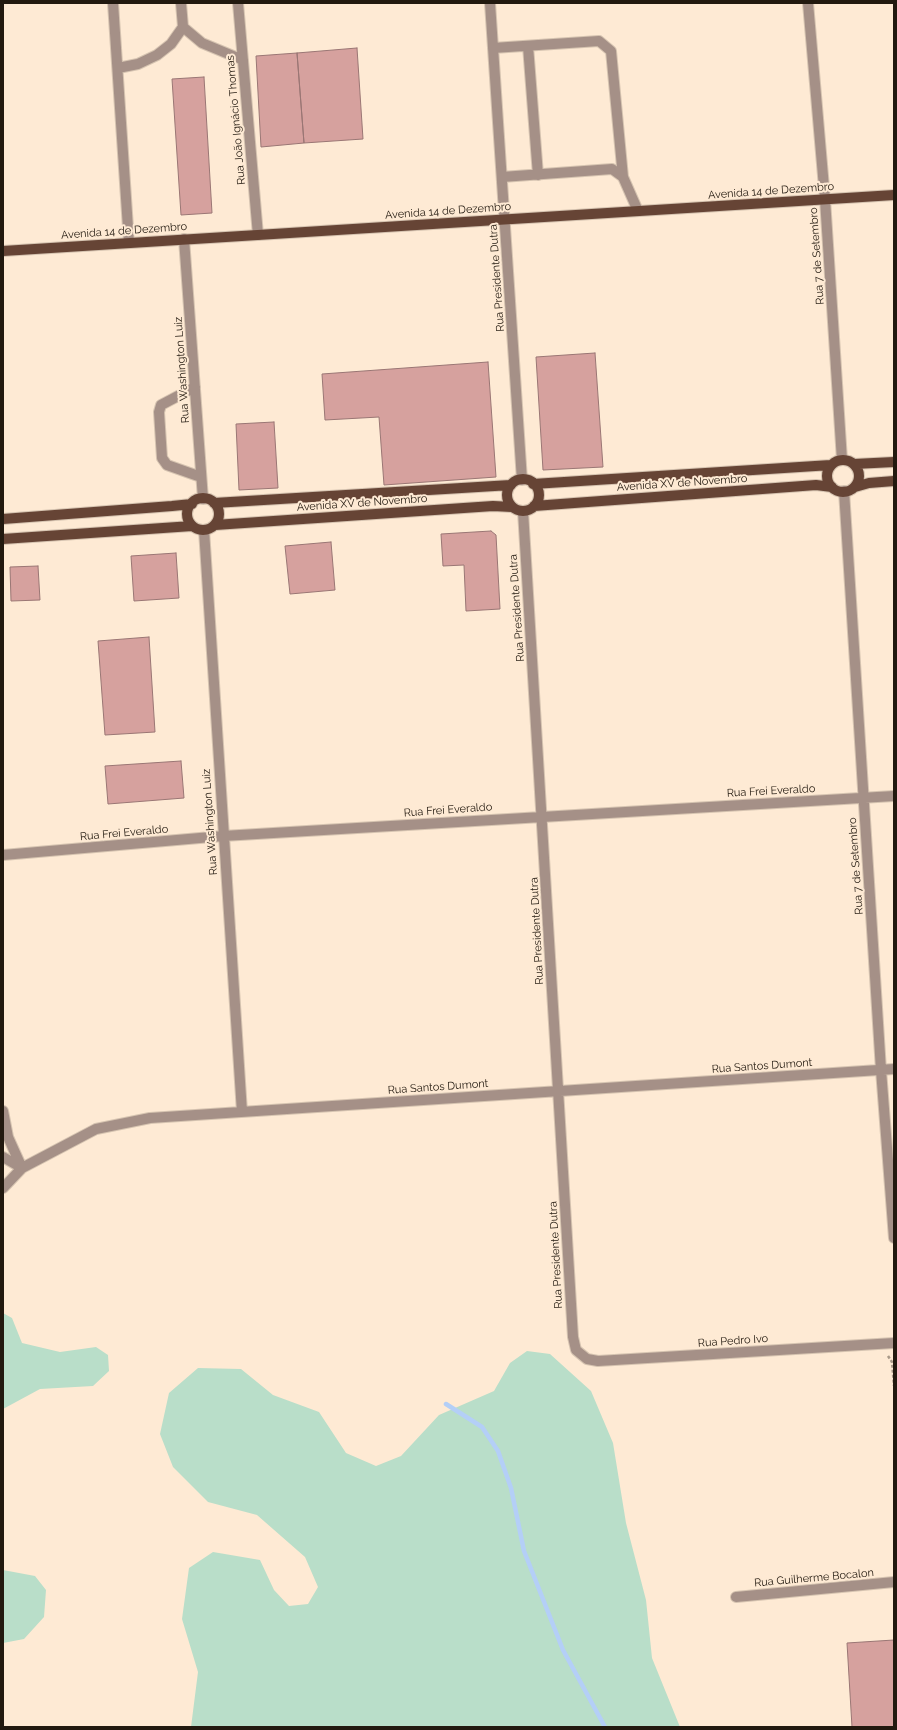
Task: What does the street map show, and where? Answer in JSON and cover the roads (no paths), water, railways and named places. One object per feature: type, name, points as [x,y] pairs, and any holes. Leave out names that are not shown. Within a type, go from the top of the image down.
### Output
[{"type":"main road","name":"Avenida 14 de Dezembro","points":[[3,251],[894,195]]},
{"type":"main road","points":[[894,462],[854,464],[849,461],[842,460],[832,465],[828,470],[827,476],[832,487],[844,491],[869,483],[894,481]]},
{"type":"main road","points":[[854,464],[859,475],[855,487]]},
{"type":"main road","name":"Avenida XV de Novembro","points":[[533,484],[832,465]]},
{"type":"main road","points":[[522,480],[528,480],[533,484],[538,495],[538,501],[534,506],[529,510],[523,511],[512,507],[507,496],[511,485],[522,480]]},
{"type":"main road","name":"Avenida XV de Novembro","points":[[214,503],[511,485]]},
{"type":"main road","name":"Avenida XV de Novembro","points":[[534,506],[816,485],[832,487]]},
{"type":"main road","points":[[3,539],[192,526],[204,530],[210,529],[218,520],[219,514],[218,508],[214,503],[203,499],[196,500],[192,504],[187,515],[192,526]]},
{"type":"main road","points":[[3,519],[192,504]]},
{"type":"main road","name":"Avenida XV de Novembro","points":[[215,525],[493,506],[512,507]]},
{"type":"street","points":[[113,3],[129,243]]},
{"type":"street","points":[[118,68],[138,64],[157,55],[170,44],[183,27],[181,3]]},
{"type":"street","name":"Rua João Ignácio Thomas","points":[[238,3],[258,235]]},
{"type":"street","name":"Rua Presidente Dutra","points":[[490,3],[522,480]]},
{"type":"street","name":"Rua 7 de Setembro","points":[[808,3],[826,199],[842,460]]},
{"type":"street","points":[[183,27],[202,42],[224,53],[243,60]]},
{"type":"street","points":[[493,48],[599,41],[611,51],[623,177],[638,211]]},
{"type":"street","points":[[528,46],[538,175]]},
{"type":"street","points":[[502,177],[612,169],[623,177]]},
{"type":"street","name":"Rua Washington Luiz","points":[[184,240],[203,499]]},
{"type":"street","points":[[195,387],[161,405],[159,412],[162,458],[167,465],[201,478]]},
{"type":"street","name":"Rua 7 de Setembro","points":[[844,491],[880,1070],[894,1238]]},
{"type":"street","name":"Rua Presidente Dutra","points":[[523,511],[573,1337],[576,1350]]},
{"type":"street","name":"Rua Washington Luiz","points":[[204,530],[242,1112]]},
{"type":"street","name":"Rua Frei Everaldo","points":[[3,855],[223,836],[894,796]]},
{"type":"street","name":"Rua Santos Dumont","points":[[3,1188],[22,1168],[96,1129],[150,1118],[894,1069]]},
{"type":"street","points":[[3,1111],[8,1138],[22,1168]]},
{"type":"street","points":[[3,1157],[22,1168]]},
{"type":"street","name":"Rua Pedro Ivo","points":[[576,1350],[587,1359],[598,1361],[894,1343]]},
{"type":"street","name":"Rua Guilherme Bocalon","points":[[736,1597],[894,1582]]},
{"type":"waterway","points":[[446,1404],[482,1427],[498,1451],[511,1488],[524,1551],[563,1650],[605,1727]]}]
